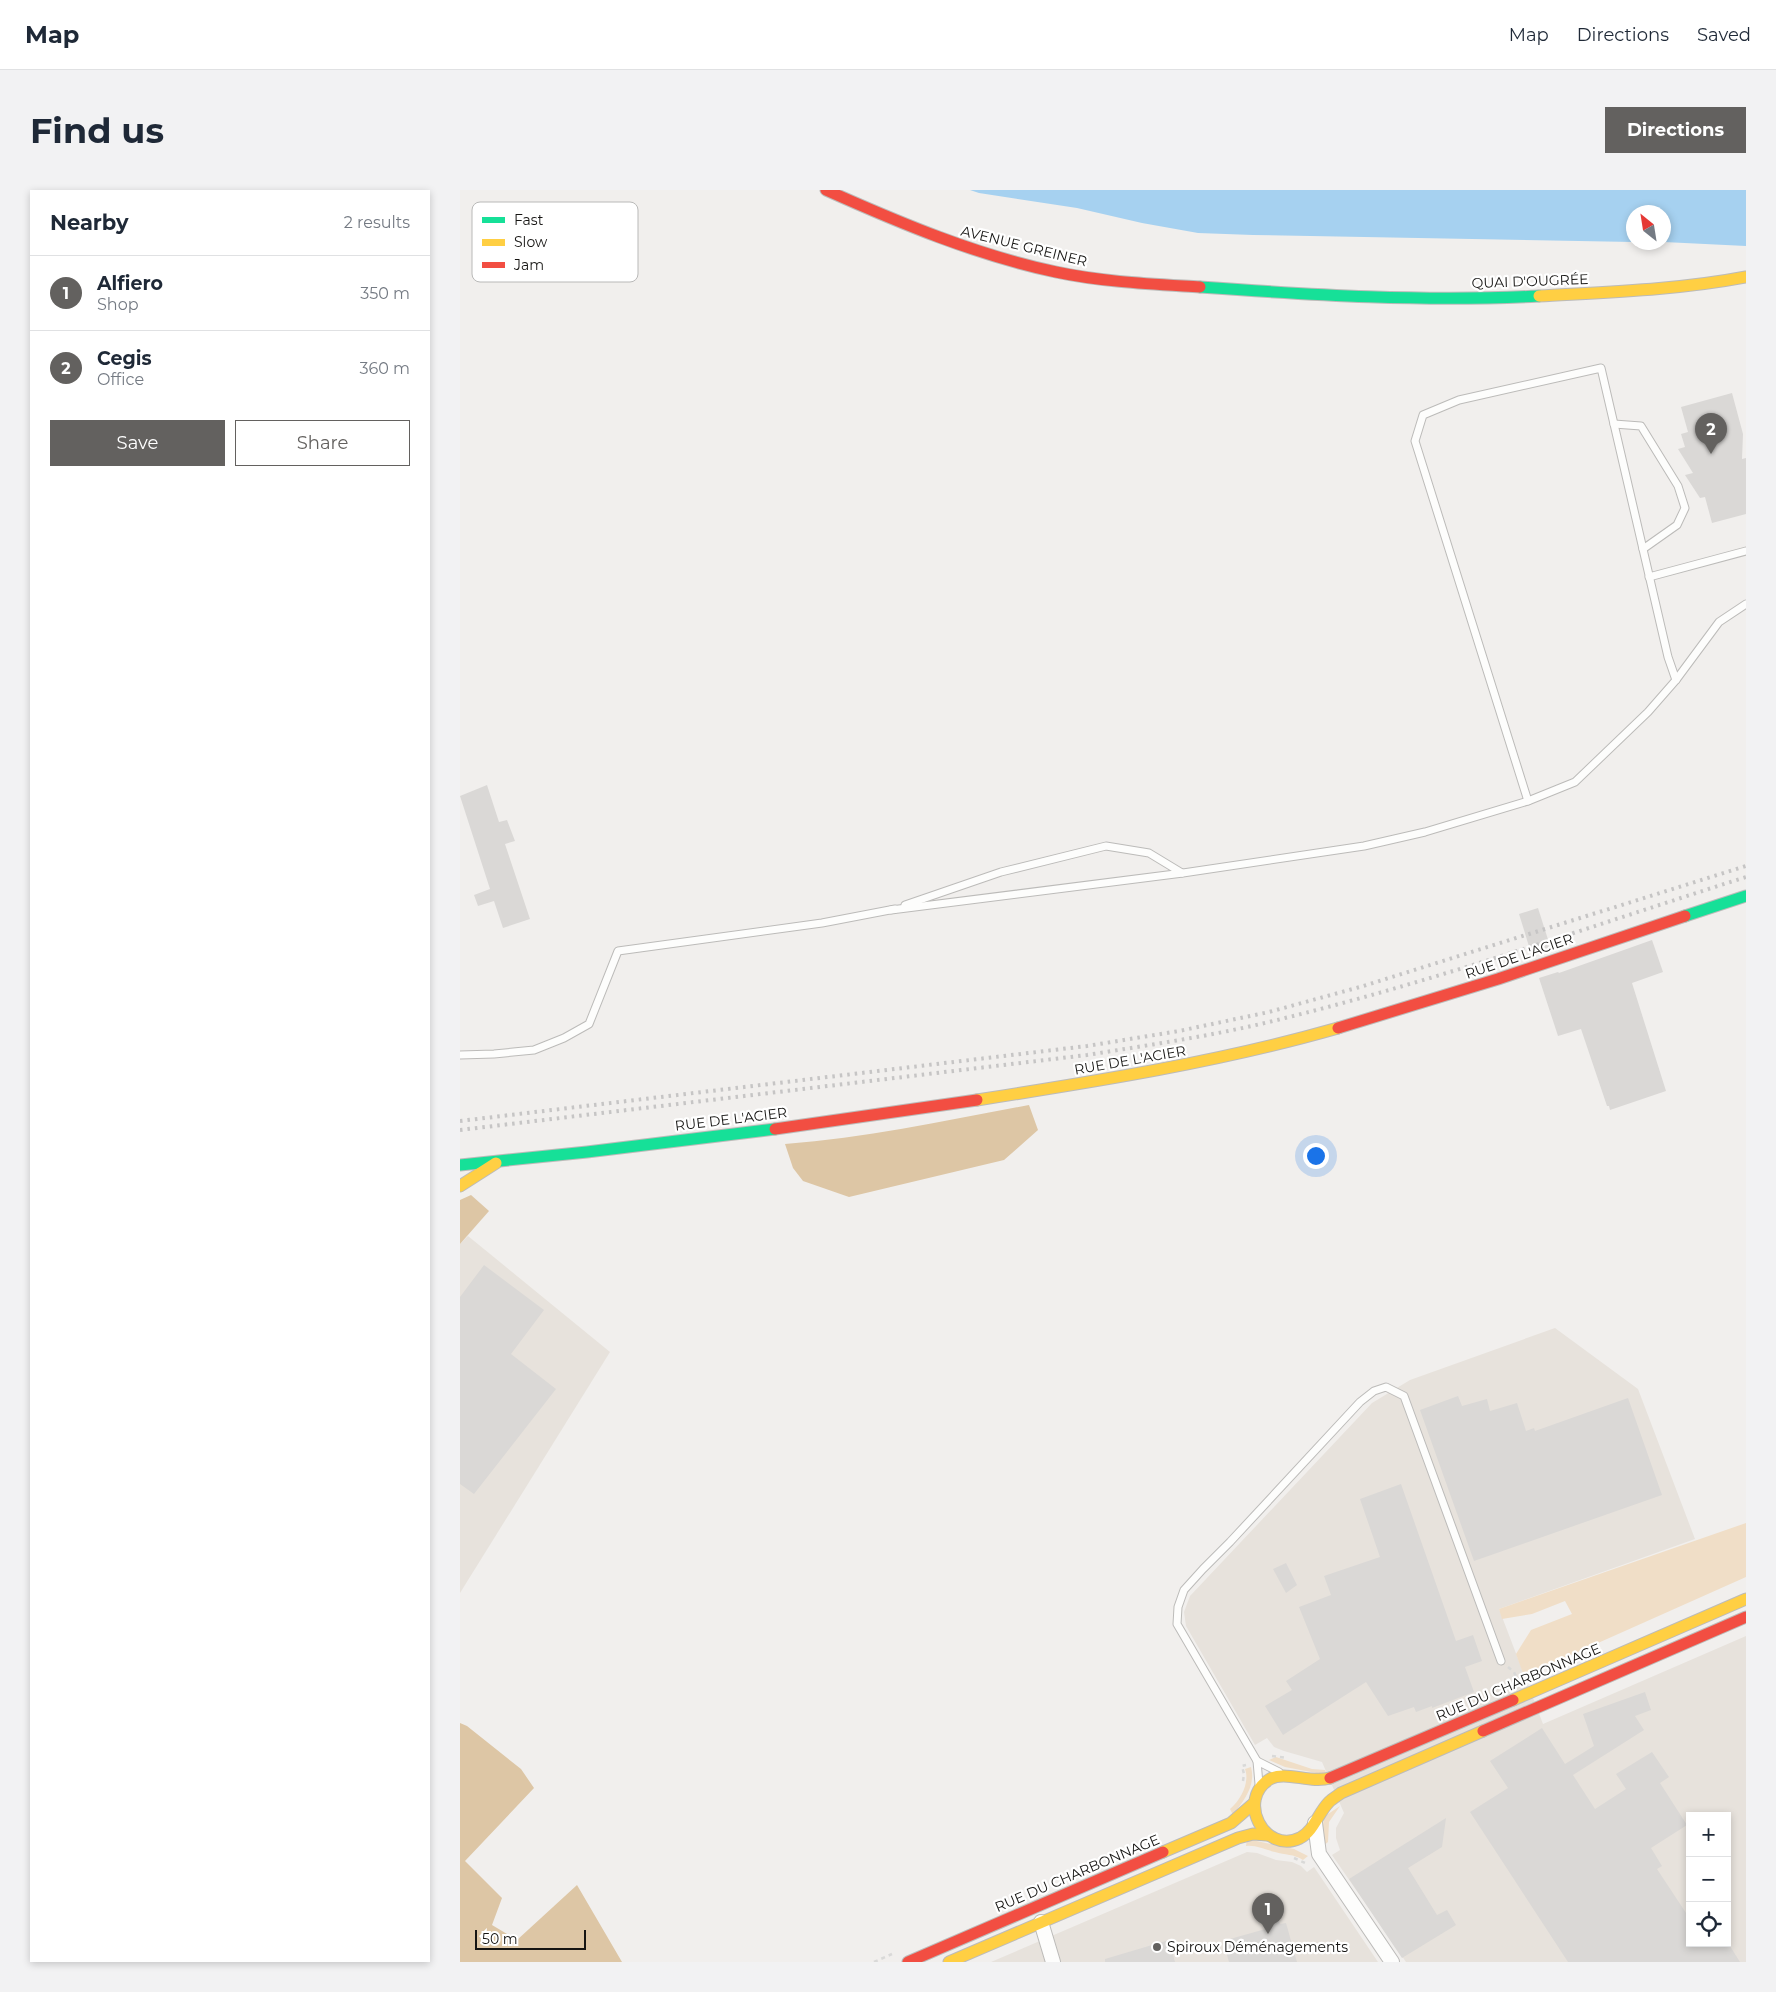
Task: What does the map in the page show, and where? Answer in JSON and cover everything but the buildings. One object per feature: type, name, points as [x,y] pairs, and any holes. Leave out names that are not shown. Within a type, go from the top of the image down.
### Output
[{"type":"main road","name":"AVENUE GREINER","points":[[826,190],[858,206],[938,238],[1056,272],[1122,282],[1314,295]]},
{"type":"main road","name":"QUAI D'OUGRÉE","points":[[1314,295],[1445,299],[1539,297],[1678,287],[1746,277]]},
{"type":"main road","name":"RUE DE L'ACIER","points":[[460,1165],[901,1112],[1184,1066],[1332,1031],[1415,1006],[1746,896]]},
{"type":"main road","points":[[460,1186],[500,1161]]},
{"type":"main road","name":"RUE DU CHARBONNAGE","points":[[908,1962],[1231,1823],[1253,1804],[1259,1789],[1270,1780],[1287,1776],[1314,1781],[1334,1777],[1746,1599]]},
{"type":"main road","points":[[1253,1804],[1256,1822],[1267,1835],[1276,1840],[1292,1840],[1305,1835],[1329,1802],[1341,1793],[1746,1617]]},
{"type":"main road","points":[[1300,1778],[1309,1784],[1316,1795],[1318,1803],[1316,1821]]},
{"type":"main road","points":[[949,1962],[1238,1838],[1253,1834],[1267,1835]]},
{"type":"street","points":[[1316,1821],[1319,1854]]},
{"type":"street","points":[[1292,1840],[1319,1854],[1392,1962]]},
{"type":"street","points":[[1041,1922],[1053,1962]]},
{"type":"lane","points":[[1528,801],[1415,441],[1423,415],[1459,400],[1601,368],[1668,657],[1676,680]]},
{"type":"lane","points":[[1614,424],[1641,426],[1678,486],[1685,508],[1677,525],[1643,549]]},
{"type":"lane","points":[[1649,577],[1746,551]]},
{"type":"lane","points":[[460,1055],[534,1050],[564,1038],[589,1024],[618,951],[822,923],[891,910],[1183,873],[1364,846],[1425,832],[1528,801],[1575,782],[1648,712],[1676,680],[1719,622],[1746,604]]},
{"type":"lane","points":[[891,910],[1001,872],[1106,846],[1149,853],[1183,873]]},
{"type":"lane","points":[[1259,1789],[1257,1761],[1177,1624],[1178,1607],[1184,1590],[1203,1569],[1360,1402],[1374,1391],[1386,1387],[1404,1396],[1502,1661]]},
{"type":"lane","points":[[1257,1761],[1287,1776]]},
{"type":"path","points":[[1502,1661],[1514,1672],[1519,1683]]},
{"type":"shaded area","points":[[1029,1105],[1038,1130],[1004,1160],[849,1197],[803,1181],[793,1168],[785,1144],[877,1133]]},
{"type":"shaded area","points":[[471,1195],[489,1211],[460,1244],[460,1200]]},
{"type":"shaded area","points":[[468,1236],[610,1352],[460,1593],[460,1244]]},
{"type":"shaded area","points":[[1555,1328],[1638,1389],[1695,1539],[1499,1609],[1543,1724],[1746,1636],[1746,1962],[1406,1962],[1332,1855],[1340,1850],[1336,1838],[1336,1828],[1344,1813],[1322,1762],[1274,1747],[1267,1738],[1255,1745],[1186,1626],[1184,1612],[1190,1596],[1372,1403],[1410,1380]]},
{"type":"shaded area","points":[[1746,1523],[1746,1577],[1524,1676],[1516,1654],[1531,1630],[1572,1614],[1565,1601],[1532,1614],[1502,1619],[1499,1609]]},
{"type":"shaded area","points":[[460,1723],[467,1726],[521,1769],[534,1788],[465,1861],[502,1898],[492,1925],[517,1940],[577,1885],[622,1962],[460,1962]]},
{"type":"shaded area","points":[[1276,1757],[1312,1769],[1325,1770],[1327,1775],[1285,1767],[1269,1760]]},
{"type":"shaded area","points":[[1251,1767],[1252,1780],[1250,1787],[1233,1815],[1230,1809],[1238,1801],[1244,1790],[1245,1769]]},
{"type":"shaded area","points":[[1340,1806],[1329,1822],[1328,1842],[1323,1846],[1320,1836],[1325,1816]]},
{"type":"shaded area","points":[[1247,1839],[1294,1849],[1308,1856],[1303,1860],[1257,1847],[1246,1846]]},
{"type":"shaded area","points":[[1247,1852],[1257,1853],[1276,1860],[1292,1862],[1301,1866],[1307,1872],[1314,1867],[1378,1962],[991,1962]]},
{"type":"water","points":[[970,190],[1746,190],[1746,246],[1671,242],[1671,205],[1626,205],[1626,242],[1198,233],[1142,223],[1077,208]]},
{"type":"railway","points":[[460,1121],[1087,1046],[1179,1031],[1269,1012],[1360,987],[1746,866]]},
{"type":"railway","points":[[460,1130],[1087,1055],[1227,1031],[1333,1006],[1392,989],[1746,877]]},
{"type":"traffic: fast","points":[[1200,287],[1411,298],[1539,296]]},
{"type":"traffic: fast","points":[[1685,916],[1746,896]]},
{"type":"traffic: fast","points":[[460,1165],[587,1152],[775,1129]]},
{"type":"traffic: slow","points":[[1539,296],[1669,288],[1746,277]]},
{"type":"traffic: slow","points":[[977,1100],[1203,1061],[1338,1028]]},
{"type":"traffic: slow","points":[[460,1186],[496,1163]]},
{"type":"traffic: slow","points":[[1513,1700],[1746,1599]]},
{"type":"traffic: slow","points":[[1330,1778],[1314,1779],[1283,1776],[1270,1779],[1260,1788],[1255,1799],[1255,1811],[1259,1822],[1266,1832],[1275,1839],[1287,1841],[1300,1838],[1309,1831],[1325,1806],[1341,1793],[1483,1731]]},
{"type":"traffic: slow","points":[[1163,1852],[1231,1823],[1253,1804]]},
{"type":"traffic: slow","points":[[949,1962],[1238,1838],[1253,1834],[1267,1835]]},
{"type":"traffic: jam","points":[[826,190],[939,237],[1026,265],[1092,278],[1200,287]]},
{"type":"traffic: jam","points":[[1338,1028],[1498,979],[1685,916]]},
{"type":"traffic: jam","points":[[775,1129],[977,1100]]},
{"type":"traffic: jam","points":[[1483,1731],[1746,1617]]},
{"type":"traffic: jam","points":[[1330,1778],[1513,1700]]},
{"type":"traffic: jam","points":[[908,1962],[1163,1852]]},
{"type":"place","name":"Cegis","points":[[1711,454]]},
{"type":"place","name":"Alfiero","points":[[1268,1934]]},
{"type":"place","name":"Spiroux Déménagements","points":[[1157,1947]]}]
